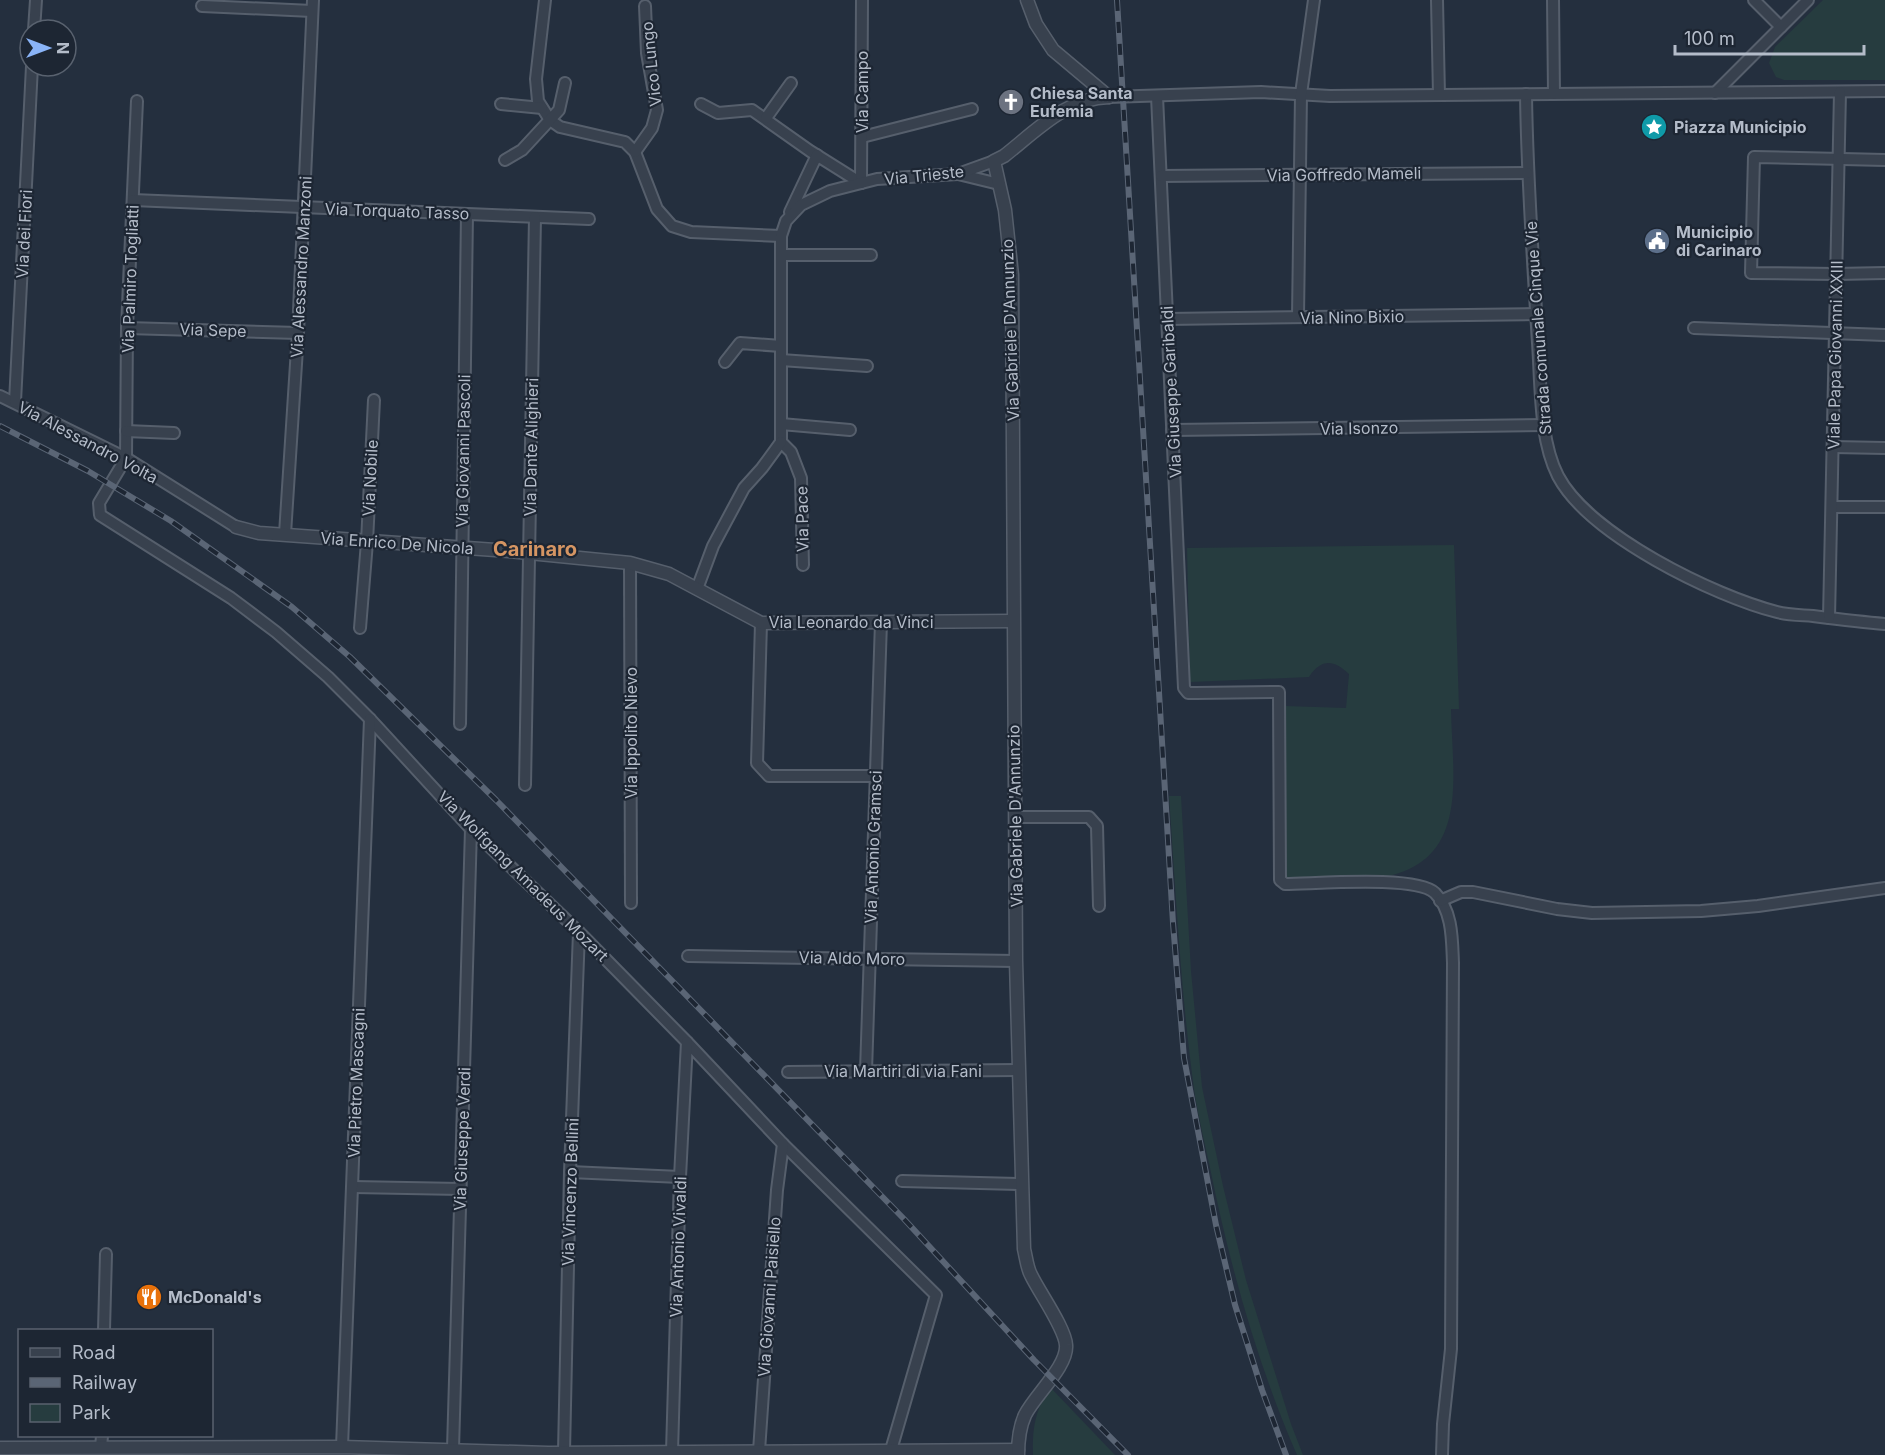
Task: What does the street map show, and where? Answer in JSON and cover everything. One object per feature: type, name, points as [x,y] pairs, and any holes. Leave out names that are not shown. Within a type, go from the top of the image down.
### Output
[{"type":"street","points":[[35,18],[36,0]]},
{"type":"street","points":[[544,0],[536,79],[538,101],[545,113],[560,127],[625,142],[635,152],[657,209],[672,226],[691,232],[781,236]]},
{"type":"street","name":"Via Campo","points":[[861,183],[862,0]]},
{"type":"street","points":[[1027,0],[1036,24],[1053,50],[1109,97],[1261,92],[1439,95],[1885,91]]},
{"type":"street","points":[[1298,318],[1301,94],[1314,0]]},
{"type":"street","points":[[1437,0],[1439,95]]},
{"type":"street","points":[[1553,0],[1554,94]]},
{"type":"street","points":[[1755,0],[1781,27]]},
{"type":"street","points":[[1715,93],[1808,0]]},
{"type":"street","points":[[202,6],[313,6]]},
{"type":"street","name":"Via Alessandro Manzoni","points":[[285,534],[298,333],[313,6]]},
{"type":"street","name":"Vico Lungo","points":[[635,152],[652,128],[657,110],[647,53],[645,6]]},
{"type":"street","name":"Via dei Fiori","points":[[15,402],[31,78]]},
{"type":"street","points":[[501,104],[545,113],[559,110],[565,83]]},
{"type":"street","points":[[766,118],[791,83]]},
{"type":"street","name":"Viale Papa Giovanni XXIII","points":[[1830,618],[1840,92]]},
{"type":"street","name":"Strada comunale Cinque Vie","points":[[1526,94],[1527,172],[1545,425],[1548,447],[1558,476],[1573,498],[1600,524],[1644,555],[1729,597],[1779,612],[1885,624]]},
{"type":"street","name":"Via Giuseppe Garibaldi","points":[[1157,96],[1184,688],[1188,693],[1279,692],[1280,880],[1285,885],[1397,882],[1424,887],[1435,893],[1440,901]]},
{"type":"street","name":"Via Trieste","points":[[786,220],[801,205],[830,191],[876,179],[958,174],[994,161],[1004,156],[1065,108],[1096,98],[1109,97]]},
{"type":"street","name":"Via Palmiro Togliatti","points":[[126,458],[127,328],[137,101]]},
{"type":"street","points":[[701,105],[718,113],[752,110],[861,183]]},
{"type":"street","points":[[862,137],[972,109]]},
{"type":"street","points":[[505,160],[522,150],[545,113]]},
{"type":"street","points":[[697,589],[713,546],[744,488],[781,442],[781,236],[786,220],[817,155]]},
{"type":"street","points":[[1885,160],[1754,157],[1751,273],[1885,273]]},
{"type":"street","name":"Via Gabriele D'Annunzio","points":[[994,161],[1005,210],[1012,275],[1016,961],[1024,1249],[1029,1273],[1056,1320],[1066,1344],[1063,1361],[1026,1414],[1019,1431],[1018,1452]]},
{"type":"street","name":"Via Goffredo Mameli","points":[[1161,176],[1527,172]]},
{"type":"street","points":[[958,174],[999,184]]},
{"type":"street","name":"Via Torquato Tasso","points":[[133,200],[589,219]]},
{"type":"street","name":"Via Giovanni Pascoli","points":[[460,724],[467,214]]},
{"type":"street","name":"Via Dante Alighieri","points":[[525,785],[535,217]]},
{"type":"street","points":[[781,255],[871,255]]},
{"type":"street","name":"Via Nino Bixio","points":[[1167,319],[1536,314]]},
{"type":"street","name":"Via Sepe","points":[[127,328],[298,333]]},
{"type":"street","points":[[1694,328],[1885,334]]},
{"type":"street","points":[[725,362],[740,343],[781,346]]},
{"type":"street","points":[[781,360],[867,366]]},
{"type":"street","name":"Via Alessandro Volta","points":[[0,396],[126,458],[236,527]]},
{"type":"street","name":"Via Nobile","points":[[360,628],[374,400]]},
{"type":"street","points":[[781,424],[850,430]]},
{"type":"street","name":"Via Isonzo","points":[[1172,430],[1545,425]]},
{"type":"street","points":[[126,431],[174,433]]},
{"type":"street","name":"Via Pace","points":[[781,442],[791,452],[801,478],[803,565]]},
{"type":"street","points":[[1833,447],[1885,448]]},
{"type":"street","name":"Via Wolfgang Amadeus Mozart","points":[[126,458],[99,503],[98,512],[102,519],[231,598],[276,632],[310,662],[370,719],[471,829],[579,932],[783,1144],[936,1295],[891,1450]]},
{"type":"street","points":[[1832,507],[1885,507]]},
{"type":"street","name":"Via Enrico De Nicola","points":[[236,527],[259,533],[530,553],[630,563],[669,574],[697,589]]},
{"type":"street","name":"Via Ippolito Nievo","points":[[630,563],[632,903]]},
{"type":"street","name":"Via Leonardo da Vinci","points":[[697,589],[760,623],[1014,621]]},
{"type":"street","name":"Via Antonio Gramsci","points":[[866,1071],[881,622]]},
{"type":"street","points":[[760,623],[757,763],[769,776],[876,776]]},
{"type":"street","name":"Via Pietro Mascagni","points":[[342,1447],[370,719]]},
{"type":"street","points":[[1015,817],[1089,817],[1097,826],[1099,906]]},
{"type":"street","name":"Via Giuseppe Verdi","points":[[453,1449],[471,829]]},
{"type":"street","points":[[1442,1455],[1451,1349],[1453,963],[1451,929],[1440,901],[1461,892],[1473,892],[1557,909],[1592,913],[1701,911],[1758,906],[1885,888]]},
{"type":"street","name":"Via Vincenzo Bellini","points":[[564,1452],[570,1172],[579,932]]},
{"type":"street","name":"Via Aldo Moro","points":[[687,956],[1016,961]]},
{"type":"street","name":"Via Antonio Vivaldi","points":[[672,1452],[680,1177],[687,1042]]},
{"type":"street","name":"Via Martiri di via Fani","points":[[788,1072],[1018,1070]]},
{"type":"street","name":"Via Giovanni Paisiello","points":[[759,1452],[777,1190],[783,1144]]},
{"type":"street","points":[[570,1172],[680,1177]]},
{"type":"street","points":[[902,1181],[1022,1184]]},
{"type":"street","points":[[353,1187],[460,1189]]},
{"type":"street","points":[[104,1329],[106,1254]]},
{"type":"street","points":[[0,1448],[102,1441],[453,1449],[548,1454],[564,1452],[891,1450],[1018,1452]]},
{"type":"green space","points":[[1823,0],[1885,0],[1885,80],[1784,80],[1776,77],[1769,63],[1775,47]]},
{"type":"green space","points":[[1454,545],[1459,709],[1451,709],[1453,787],[1450,812],[1443,834],[1431,853],[1411,868],[1383,877],[1286,877],[1285,706],[1346,708],[1349,674],[1338,666],[1328,663],[1318,667],[1309,677],[1190,682],[1187,548]]},
{"type":"green space","points":[[1169,796],[1181,796],[1191,971],[1202,1087],[1246,1280],[1291,1424],[1303,1455],[1297,1455],[1257,1350],[1226,1241],[1198,1114],[1182,984]]},
{"type":"green space","points":[[1050,1387],[1115,1455],[1033,1455],[1036,1420]]},
{"type":"railway","points":[[1117,0],[1173,923],[1184,1058],[1216,1225],[1235,1305],[1286,1455]]},
{"type":"railway","points":[[0,426],[88,471],[171,521],[292,607],[350,657],[496,800],[904,1219],[1034,1360],[1128,1455]]},
{"type":"place","name":"Chiesa Santa Eufemia","points":[[1011,102]]},
{"type":"place","name":"Piazza Municipio","points":[[1654,127]]},
{"type":"place","name":"Municipio di Carinaro","points":[[1657,241]]},
{"type":"place","name":"McDonald's","points":[[149,1297]]},
{"type":"district","name":"Carinaro","points":[[535,549]]}]
